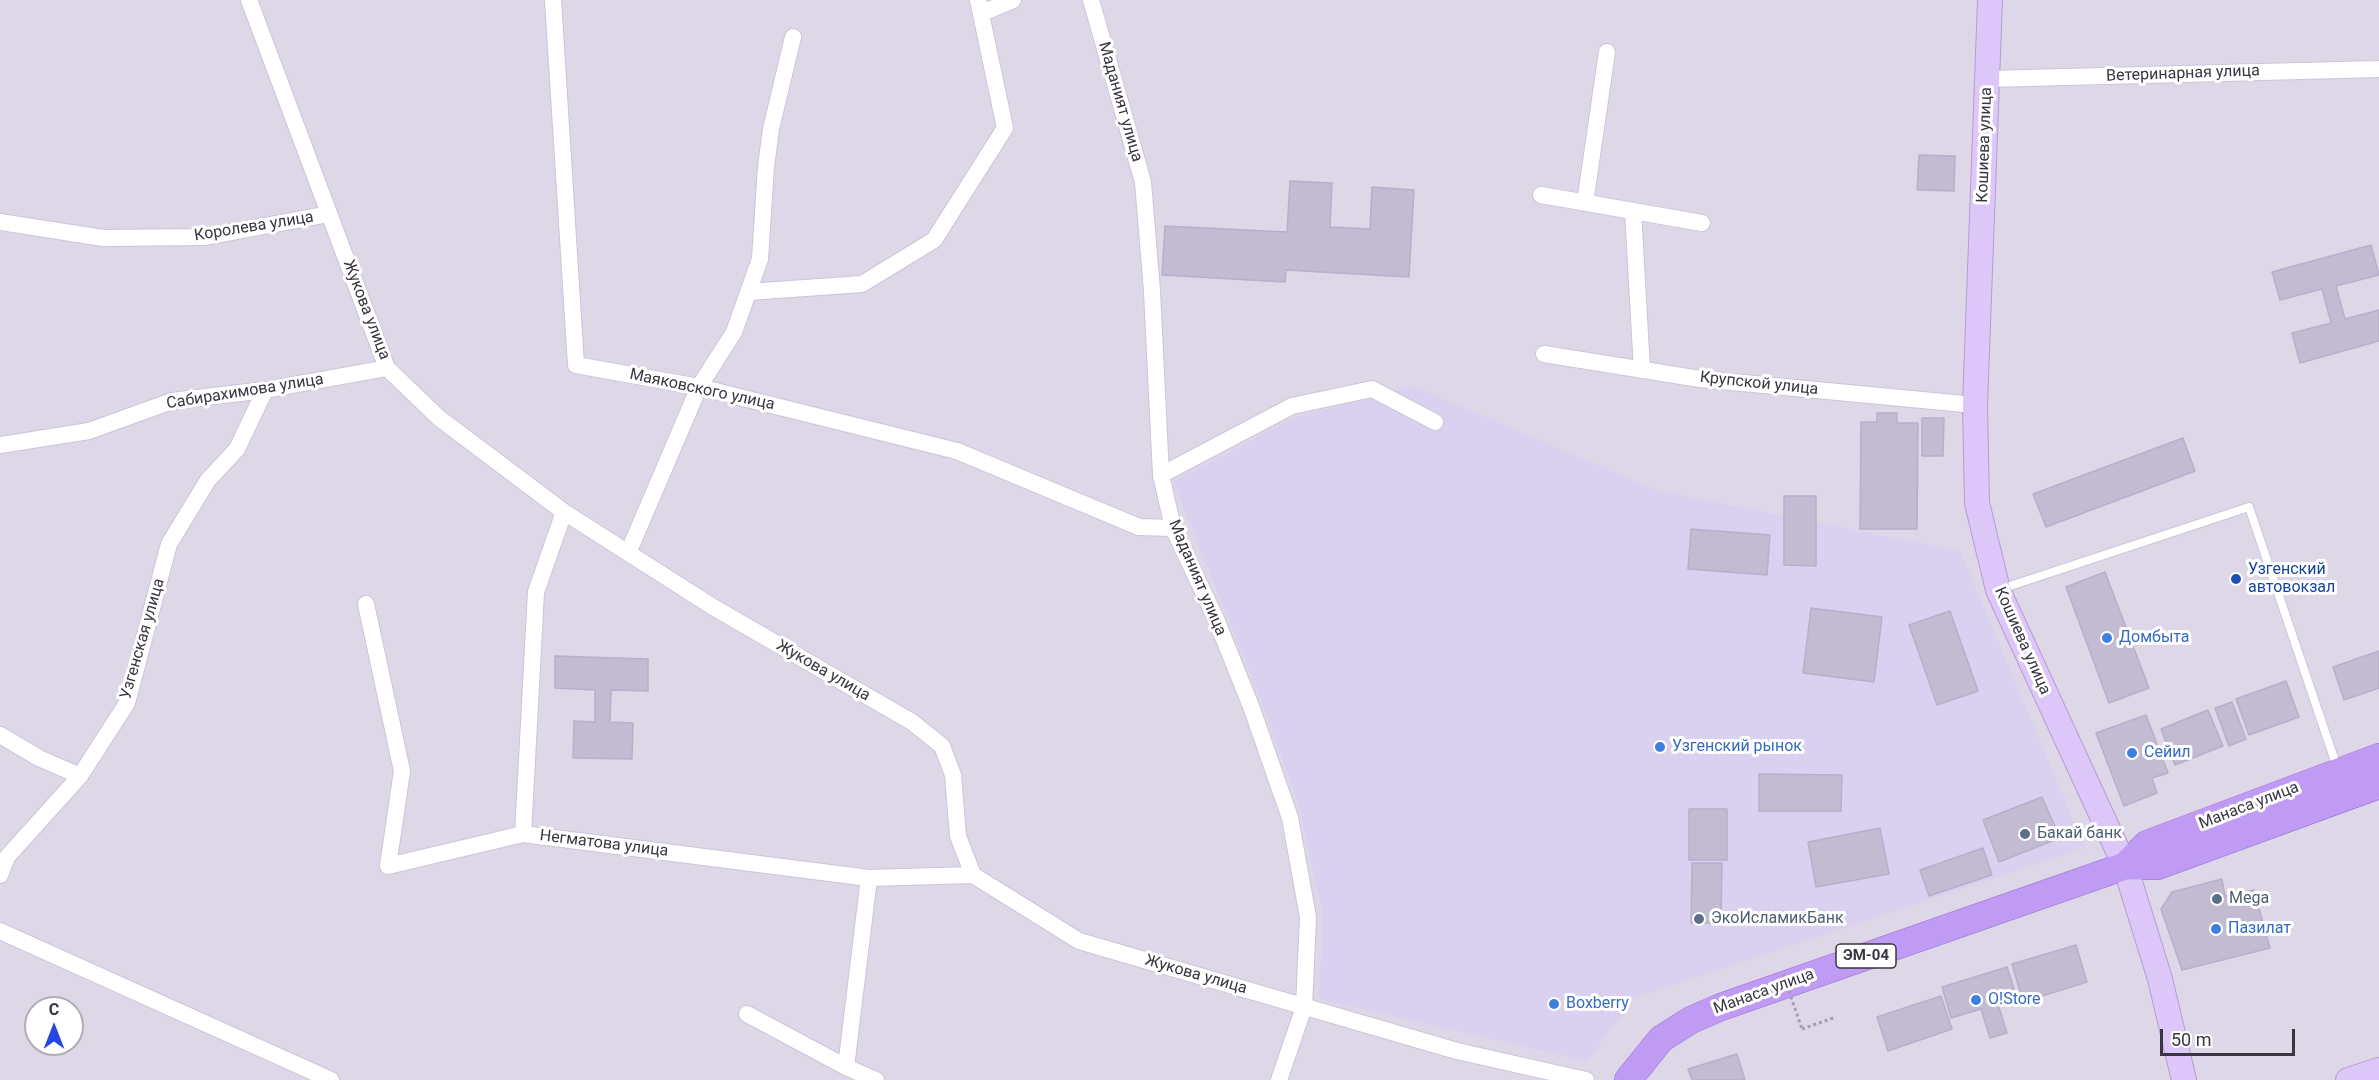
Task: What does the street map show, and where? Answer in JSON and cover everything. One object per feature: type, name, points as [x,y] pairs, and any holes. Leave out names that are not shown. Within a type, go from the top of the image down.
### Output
[{"type":"main road","name":"Манаса улица","points":[[2125,866],[2147,844],[2379,757]]},
{"type":"main road","name":"Манаса улица","points":[[1628,1080],[1661,1039],[1701,1015],[2125,866],[2157,866],[2379,785]]},
{"type":"street","name":"Жукова улица","points":[[249,0],[387,368],[439,418],[564,512],[713,608],[912,722],[942,746],[953,775],[958,836],[973,875],[1079,941],[1457,1051],[1586,1080]]},
{"type":"street","name":"Маяковского улица","points":[[553,0],[576,365],[699,387],[957,451],[1139,527],[1173,528]]},
{"type":"street","points":[[748,292],[861,284],[934,240],[1005,128],[980,6],[1013,0]]},
{"type":"street","name":"Маданият улица","points":[[1091,0],[1143,182],[1152,291],[1161,475],[1173,528],[1216,619],[1252,709],[1290,818],[1308,917],[1304,1007]]},
{"type":"street","name":"Кошиева улица","points":[[1990,0],[1975,405],[1977,503],[1998,590],[2125,866],[2160,979],[2184,1080]]},
{"type":"street","points":[[628,553],[699,387],[734,332],[760,259],[771,129],[793,37]]},
{"type":"street","points":[[1585,203],[1607,52]]},
{"type":"street","name":"Ветеринарная улица","points":[[1988,79],[2379,69]]},
{"type":"street","points":[[1541,195],[1702,223]]},
{"type":"street","points":[[1633,211],[1642,370]]},
{"type":"street","name":"Королева улица","points":[[0,222],[103,238],[205,237],[329,214]]},
{"type":"street","name":"Крупской улица","points":[[1544,354],[1700,379],[1975,405]]},
{"type":"street","name":"Сабирахимова улица","points":[[0,445],[89,431],[172,401],[265,390],[387,368]]},
{"type":"street","points":[[1161,475],[1292,406],[1372,389],[1435,422]]},
{"type":"street","name":"Узгенская улица","points":[[0,875],[7,856],[80,776],[127,703],[169,544],[208,480],[237,449],[265,390]]},
{"type":"street","name":"Негматова улица","points":[[564,512],[536,592],[523,834],[868,878],[973,875]]},
{"type":"street","points":[[366,604],[402,771],[388,866],[523,834]]},
{"type":"street","points":[[0,735],[39,758],[80,776]]},
{"type":"street","points":[[846,1067],[868,878]]},
{"type":"street","points":[[0,931],[331,1080]]},
{"type":"street","points":[[1279,1080],[1304,1007]]},
{"type":"street","points":[[747,1014],[846,1067],[876,1080]]},
{"type":"street","points":[[2348,1080],[2379,1070]]},
{"type":"lane","points":[[1998,590],[2249,507],[2339,772]]},
{"type":"path","points":[[1783,974],[1802,1029],[1836,1017]]},
{"type":"shaded area","points":[[0,0],[2379,0],[2379,1080],[0,1080]]},
{"type":"shaded area","name":"Узгенский рынок","points":[[1413,386],[1658,491],[1960,551],[2085,848],[1634,998],[1587,1061],[1319,999],[1323,915],[1298,802],[1258,692],[1173,482],[1293,418]]},
{"type":"building","points":[[1919,155],[1955,156],[1954,191],[1917,190]]},
{"type":"building","points":[[1290,181],[1332,183],[1330,227],[1370,229],[1372,187],[1414,190],[1409,277],[1286,270],[1285,282],[1162,275],[1165,226],[1287,232]]},
{"type":"building","points":[[2371,245],[2379,275],[2336,286],[2345,319],[2379,310],[2379,341],[2300,363],[2292,333],[2331,323],[2322,289],[2280,300],[2272,272]]},
{"type":"building","points":[[1877,413],[1897,413],[1897,423],[1918,423],[1917,529],[1860,529],[1861,422],[1877,422]]},
{"type":"building","points":[[1922,418],[1944,418],[1943,456],[1922,456]]},
{"type":"building","points":[[2183,438],[2195,471],[2046,527],[2033,494]]},
{"type":"building","points":[[1784,496],[1816,496],[1816,566],[1784,565]]},
{"type":"building","points":[[1691,529],[1770,535],[1767,575],[1688,569]]},
{"type":"building","name":"Домбыта","points":[[2105,572],[2149,688],[2109,703],[2066,587]]},
{"type":"building","points":[[1811,608],[1882,617],[1874,682],[1803,673]]},
{"type":"building","points":[[1950,611],[1978,691],[1937,705],[1909,625]]},
{"type":"building","points":[[2379,651],[2379,688],[2344,700],[2333,667]]},
{"type":"building","points":[[555,656],[648,659],[648,691],[611,690],[610,722],[633,723],[632,759],[573,758],[574,721],[595,722],[595,690],[555,688]]},
{"type":"building","points":[[2286,681],[2299,717],[2249,735],[2236,699]]},
{"type":"building","points":[[2232,702],[2246,739],[2229,746],[2215,708]]},
{"type":"building","points":[[2208,710],[2223,746],[2175,765],[2161,729]]},
{"type":"building","name":"Сейил","points":[[2146,715],[2168,773],[2152,778],[2157,793],[2124,806],[2096,733]]},
{"type":"building","points":[[1759,774],[1842,775],[1841,811],[1759,811]]},
{"type":"building","points":[[2042,797],[2060,838],[1999,862],[1983,820]]},
{"type":"building","points":[[1689,809],[1727,809],[1727,860],[1689,860]]},
{"type":"building","points":[[1880,828],[1889,874],[1816,887],[1808,842]]},
{"type":"building","points":[[1983,848],[1992,875],[1929,896],[1920,870]]},
{"type":"building","points":[[1692,863],[1722,863],[1721,923],[1691,923]]},
{"type":"building","name":"Пазилат","points":[[2222,879],[2225,896],[2254,890],[2270,948],[2182,970],[2161,909],[2172,892]]},
{"type":"building","points":[[2076,945],[2087,982],[2023,1002],[2012,964]]},
{"type":"building","points":[[2007,967],[2017,998],[1998,1004],[2007,1033],[1990,1038],[1981,1009],[1951,1018],[1942,987]]},
{"type":"building","points":[[1941,996],[1952,1029],[1888,1051],[1877,1017]]},
{"type":"building","points":[[1737,1054],[1745,1080],[1692,1080],[1688,1069]]},
{"type":"place","name":"Узгенский автовокзал","points":[[2236,579]]},
{"type":"place","name":"Домбыта","points":[[2107,638]]},
{"type":"place","name":"Узгенский рынок","points":[[1660,747]]},
{"type":"place","name":"Сейил","points":[[2132,753]]},
{"type":"place","name":"Бакай банк","points":[[2025,834]]},
{"type":"place","name":"Mega","points":[[2217,899]]},
{"type":"place","name":"ЭкоИсламикБанк","points":[[1699,919]]},
{"type":"place","name":"Пазилат","points":[[2216,929]]},
{"type":"place","name":"O!Store","points":[[1976,1000]]},
{"type":"place","name":"Boxberry","points":[[1554,1004]]}]
